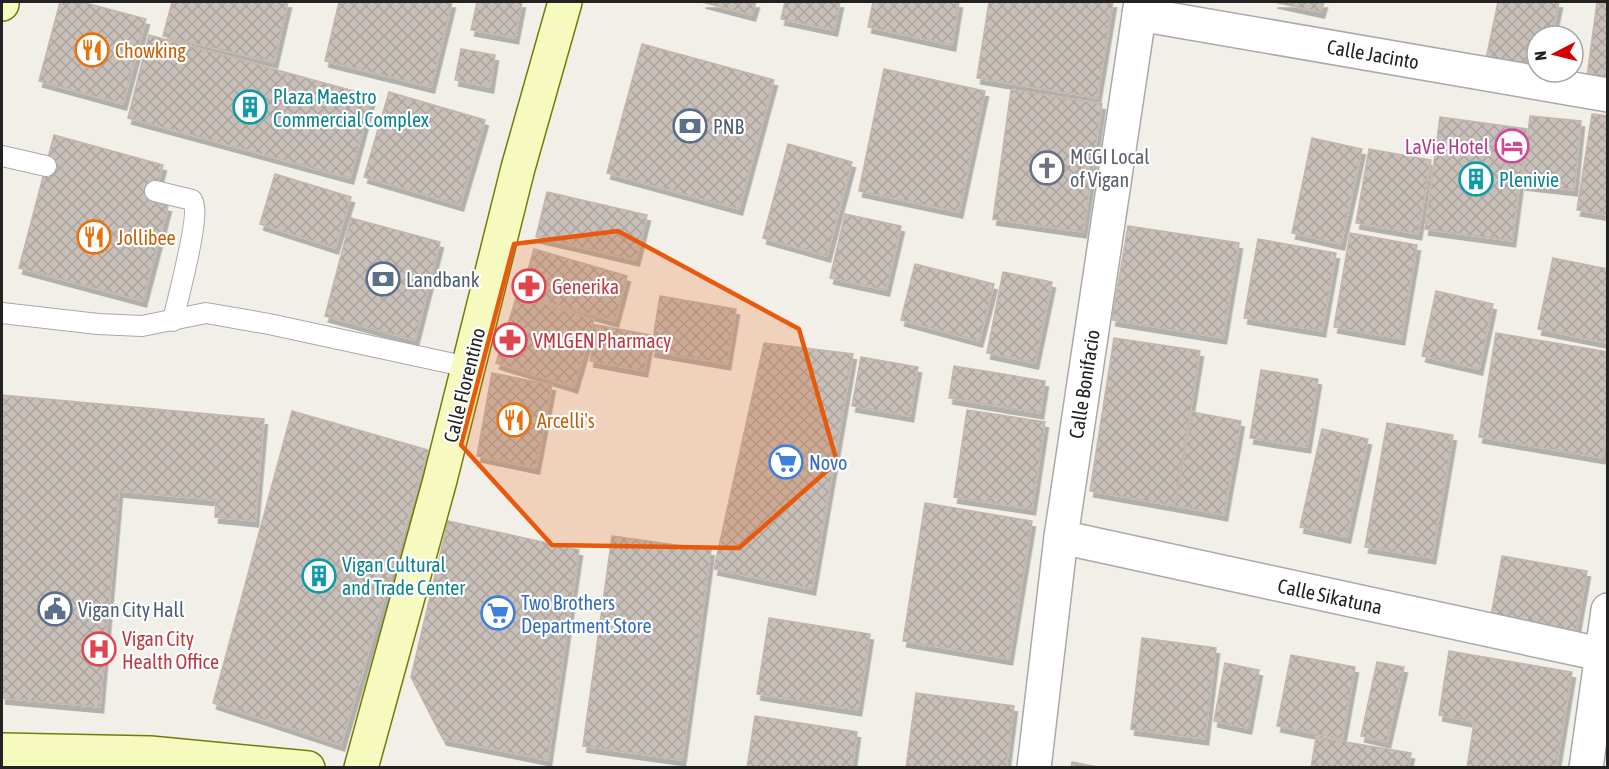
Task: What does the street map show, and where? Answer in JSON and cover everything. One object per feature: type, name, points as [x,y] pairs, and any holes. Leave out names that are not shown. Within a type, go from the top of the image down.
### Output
[{"type":"street","name":"Calle Florentino","points":[[361,768],[440,480],[518,168],[565,2]]},
{"type":"street","name":"Calle Jacinto","points":[[1140,8],[1608,95]]},
{"type":"street","name":"Calle Bonifacio","points":[[1034,768],[1061,537],[1140,8]]},
{"type":"street","name":"Calle Sikatuna","points":[[1061,537],[1600,654]]},
{"type":"street","points":[[1586,768],[1600,654],[1608,610]]},
{"type":"street","points":[[2,750],[150,753],[308,768]]},
{"type":"lane","points":[[2,156],[46,166]]},
{"type":"lane","points":[[155,191],[192,200],[196,206],[191,242],[173,321]]},
{"type":"lane","points":[[2,313],[98,324],[142,326],[206,313],[269,324],[468,367]]},
{"type":"highlighted area","points":[[618,231],[799,329],[837,462],[739,548],[552,545],[461,445],[514,244]]},
{"type":"building","name":"Chowking","points":[[60,2],[82,2],[146,19],[123,104],[39,81]]},
{"type":"building","points":[[172,2],[288,2],[274,62],[163,36]]},
{"type":"building","name":"Plaza Maestro Commercial Complex","points":[[339,2],[452,2],[431,87],[325,61]]},
{"type":"building","points":[[477,2],[522,2],[515,38],[471,30]]},
{"type":"building","points":[[702,2],[756,2],[752,15]]},
{"type":"building","points":[[785,2],[840,2],[834,30],[781,19]]},
{"type":"building","points":[[873,2],[959,2],[952,45],[868,27]]},
{"type":"building","points":[[989,2],[1113,2],[1097,98],[977,78]]},
{"type":"building","points":[[1274,2],[1324,2],[1321,12]]},
{"type":"building","points":[[1498,2],[1559,2],[1554,24],[1525,24],[1525,67],[1486,59]]},
{"type":"building","points":[[1597,2],[1608,2],[1608,87],[1586,84]]},
{"type":"building","name":"Plaza Maestro Commercial Complex","points":[[149,35],[372,96],[350,178],[128,118]]},
{"type":"building","name":"PNB","points":[[642,44],[774,80],[739,209],[607,173]]},
{"type":"building","points":[[461,49],[495,55],[490,87],[455,80]]},
{"type":"building","points":[[884,69],[985,91],[959,212],[859,191]]},
{"type":"building","points":[[1011,90],[1102,104],[1083,232],[993,219]]},
{"type":"building","name":"Plaza Maestro Commercial Complex","points":[[389,92],[485,120],[460,205],[364,177]]},
{"type":"building","points":[[1592,114],[1608,116],[1608,215],[1577,210]]},
{"type":"building","points":[[1530,116],[1581,121],[1574,190],[1522,184]]},
{"type":"building","name":"Plenivie","points":[[1440,117],[1527,129],[1512,241],[1425,229]]},
{"type":"building","name":"Jollibee","points":[[54,135],[163,165],[153,202],[168,206],[143,301],[19,268]]},
{"type":"building","points":[[1312,138],[1362,149],[1341,244],[1292,233]]},
{"type":"building","points":[[788,144],[852,162],[827,256],[763,238]]},
{"type":"building","points":[[1369,149],[1431,160],[1418,234],[1356,223]]},
{"type":"building","points":[[275,174],[351,197],[335,248],[260,224]]},
{"type":"building","points":[[547,192],[647,215],[636,260],[536,237]]},
{"type":"building","points":[[845,214],[901,226],[886,290],[830,278]]},
{"type":"building","name":"Landbank","points":[[351,218],[440,242],[415,340],[325,316]]},
{"type":"building","points":[[1128,226],[1239,243],[1223,338],[1112,320]]},
{"type":"building","points":[[1350,233],[1417,245],[1401,339],[1334,327]]},
{"type":"building","points":[[1258,239],[1336,253],[1322,331],[1244,318]]},
{"type":"building","points":[[534,249],[627,276],[615,321],[521,295]]},
{"type":"building","points":[[1553,258],[1608,269],[1608,343],[1538,329]]},
{"type":"building","points":[[915,264],[994,284],[979,341],[901,320]]},
{"type":"building","points":[[1003,272],[1052,282],[1035,363],[987,353]]},
{"type":"building","points":[[1436,291],[1493,304],[1479,369],[1422,356]]},
{"type":"building","points":[[517,295],[594,320],[574,387],[496,363]]},
{"type":"building","points":[[660,296],[736,309],[727,364],[651,351]]},
{"type":"building","points":[[597,325],[651,335],[644,371],[590,361]]},
{"type":"building","points":[[1496,333],[1608,352],[1608,423],[1602,458],[1479,437]]},
{"type":"building","points":[[1114,338],[1200,351],[1175,506],[1090,491]]},
{"type":"building","name":"Novo","points":[[764,343],[853,354],[812,589],[714,569]]},
{"type":"building","points":[[861,357],[918,367],[910,416],[852,406]]},
{"type":"building","points":[[954,366],[1045,381],[1040,413],[949,398]]},
{"type":"building","points":[[1261,370],[1318,379],[1307,447],[1250,438]]},
{"type":"building","name":"Arcelli's","points":[[492,373],[552,385],[536,468],[477,456]]},
{"type":"building","name":"Vigan City Hall","points":[[2,395],[264,419],[255,521],[215,517],[216,500],[119,491],[100,707],[2,698]]},
{"type":"building","points":[[967,410],[1045,422],[1032,509],[954,497]]},
{"type":"building","name":"Vigan Cultural and Trade Center","points":[[292,411],[428,450],[341,745],[213,703]]},
{"type":"building","points":[[1192,412],[1241,421],[1224,515],[1175,506]]},
{"type":"building","points":[[1387,423],[1453,435],[1432,558],[1365,547]]},
{"type":"building","points":[[1322,429],[1368,439],[1347,537],[1300,527]]},
{"type":"building","points":[[925,503],[1032,521],[1009,659],[903,641]]},
{"type":"building","name":"Two Brothers Department Store","points":[[448,521],[579,550],[548,760],[443,739],[411,677]]},
{"type":"building","points":[[612,536],[711,550],[682,760],[583,746]]},
{"type":"building","points":[[1502,556],[1587,571],[1575,637],[1490,621]]},
{"type":"building","points":[[769,618],[870,634],[858,710],[757,694]]},
{"type":"building","points":[[1142,638],[1216,648],[1205,739],[1131,729]]},
{"type":"building","points":[[1449,651],[1572,672],[1556,768],[1467,768],[1474,722],[1439,715]]},
{"type":"building","points":[[1291,655],[1355,667],[1342,739],[1277,726]]},
{"type":"building","points":[[1377,662],[1404,667],[1387,742],[1361,736]]},
{"type":"building","points":[[1225,663],[1259,670],[1248,728],[1214,721]]},
{"type":"building","points":[[916,693],[1014,706],[1006,768],[906,768]]},
{"type":"building","points":[[755,716],[857,732],[852,768],[747,768]]},
{"type":"building","points":[[1316,737],[1411,753],[1408,768],[1311,768]]},
{"type":"building","points":[[1072,762],[1103,768],[1071,768]]},
{"type":"place","name":"Chowking","points":[[92,50]]},
{"type":"place","name":"Plaza Maestro Commercial Complex","points":[[250,107]]},
{"type":"place","name":"PNB","points":[[690,126]]},
{"type":"place","name":"LaVie Hotel","points":[[1512,146]]},
{"type":"place","name":"MCGI Local of Vigan","points":[[1047,168]]},
{"type":"place","name":"Plenivie","points":[[1476,179]]},
{"type":"place","name":"Jollibee","points":[[94,237]]},
{"type":"place","name":"Landbank","points":[[383,279]]},
{"type":"place","name":"Generika","points":[[529,286]]},
{"type":"place","name":"VMLGEN Pharmacy","points":[[510,340]]},
{"type":"place","name":"Arcelli's","points":[[514,420]]},
{"type":"place","name":"Novo","points":[[786,462]]},
{"type":"place","name":"Vigan Cultural and Trade Center","points":[[319,576]]},
{"type":"place","name":"Vigan City Hall","points":[[55,609]]},
{"type":"place","name":"Two Brothers Department Store","points":[[498,613]]},
{"type":"place","name":"Vigan City Health Office","points":[[99,649]]}]
